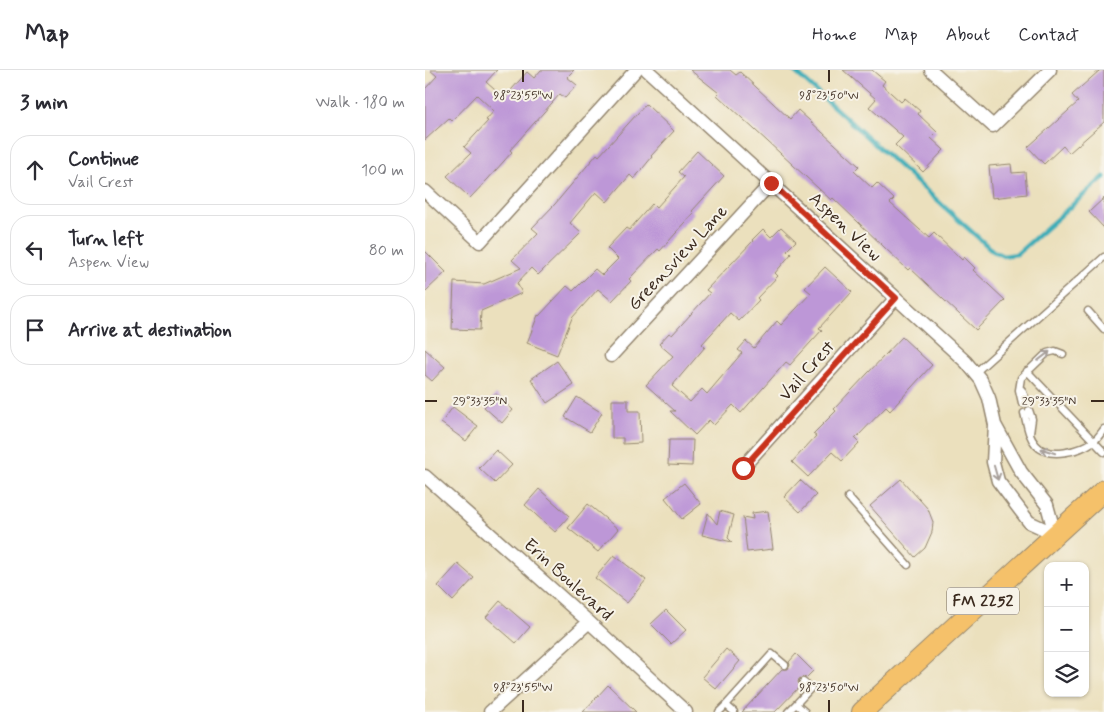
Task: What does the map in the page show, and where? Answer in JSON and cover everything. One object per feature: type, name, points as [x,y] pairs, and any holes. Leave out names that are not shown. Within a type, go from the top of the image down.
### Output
[{"type":"main road","name":"FM 2252","points":[[862,712],[1104,490]]},
{"type":"street","points":[[425,191],[480,242],[636,70]]},
{"type":"street","name":"Aspen View","points":[[647,70],[975,373],[981,380],[989,398],[995,425],[993,462],[998,481],[1029,522],[1055,534]]},
{"type":"street","points":[[931,70],[993,126],[1051,70]]},
{"type":"street","name":"Greensview Lane","points":[[611,356],[771,183]]},
{"type":"street","name":"Vail Crest","points":[[743,468],[896,298]]},
{"type":"street","name":"Aspen View","points":[[995,425],[1021,472],[1047,505],[1055,534]]},
{"type":"street","name":"Erin Boulevard","points":[[425,476],[589,622],[686,712]]},
{"type":"street","points":[[490,712],[589,622]]},
{"type":"lane","points":[[975,373],[1104,257]]},
{"type":"lane","points":[[1088,311],[1104,330]]},
{"type":"lane","points":[[1024,402],[1022,390],[1019,387],[1021,378],[1047,352],[1055,350],[1063,354]]},
{"type":"lane","points":[[1027,372],[1104,452]]},
{"type":"lane","points":[[1027,411],[1032,419],[1029,434],[1036,446],[1054,454],[1073,450],[1094,441],[1104,429]]},
{"type":"lane","points":[[848,497],[909,565]]},
{"type":"lane","points":[[719,712],[772,654],[785,665]]},
{"type":"lane","points":[[788,712],[811,688],[803,682]]},
{"type":"lane","points":[[796,704],[805,712]]},
{"type":"lane","points":[[726,705],[734,712]]},
{"type":"building","points":[[430,70],[497,70],[486,82],[504,98],[527,72],[534,78],[541,70],[574,70],[567,77],[577,85],[565,98],[560,94],[510,150],[512,152],[470,198],[447,176],[471,153],[464,147],[488,121],[486,120],[494,111],[477,95],[452,121],[449,118],[425,140],[425,89],[437,76]]},
{"type":"building","points":[[690,70],[730,70],[736,75],[740,72],[790,119],[798,110],[859,166],[854,171],[872,188],[877,183],[894,199],[890,203],[929,238],[934,233],[962,260],[964,257],[975,268],[973,270],[1005,300],[976,330],[910,268],[908,270],[833,198],[831,200],[717,95],[719,93]]},
{"type":"building","points":[[843,70],[872,70],[885,81],[882,85],[901,102],[905,98],[920,111],[918,114],[937,132],[931,138],[944,150],[923,172],[895,145],[903,137],[869,107],[876,99]]},
{"type":"building","points":[[1100,70],[1104,70],[1104,122],[1069,153],[1063,146],[1044,164],[1028,147],[1078,102],[1072,95]]},
{"type":"building","points":[[646,104],[674,131],[651,156],[634,179],[630,175],[607,202],[596,192],[570,223],[581,233],[538,275],[531,268],[517,283],[522,293],[481,311],[480,330],[452,329],[454,282],[484,284],[521,268],[512,260],[538,233],[532,228],[597,154],[599,156]]},
{"type":"building","points":[[697,151],[724,176],[692,211],[694,213],[660,251],[658,249],[629,279],[631,281],[612,301],[598,289],[572,318],[557,355],[527,343],[538,315],[567,286],[573,291],[595,269],[602,275],[618,259],[607,248],[626,228],[629,230],[652,204],[656,208],[684,177],[678,172]]},
{"type":"building","points":[[1011,164],[1012,173],[1025,172],[1027,194],[992,198],[989,166]]},
{"type":"building","points":[[1104,198],[1104,228],[1089,212]]},
{"type":"building","points":[[781,227],[796,241],[787,250],[791,254],[775,273],[778,276],[739,321],[730,313],[702,344],[705,347],[672,386],[690,402],[702,389],[707,394],[742,353],[738,350],[746,341],[754,348],[777,321],[781,325],[811,293],[805,288],[825,267],[852,292],[819,328],[822,330],[790,365],[786,362],[741,413],[733,405],[714,425],[709,420],[695,435],[670,411],[675,411],[646,385],[673,356],[659,344],[669,333],[672,335],[710,293],[706,290],[763,229],[771,237]]},
{"type":"building","points":[[425,251],[446,272],[425,292]]},
{"type":"building","points":[[902,337],[932,365],[890,411],[886,407],[855,439],[859,443],[842,461],[832,452],[808,477],[792,462],[816,436],[813,434],[836,411],[834,409]]},
{"type":"building","points":[[425,349],[445,367],[432,381],[425,375]]},
{"type":"building","points":[[557,361],[574,385],[547,403],[531,379]]},
{"type":"building","points":[[496,394],[513,410],[502,423],[484,407]]},
{"type":"building","points":[[577,397],[602,413],[590,432],[565,417]]},
{"type":"building","points":[[612,400],[628,400],[628,411],[640,411],[641,443],[623,444],[623,438],[612,438]]},
{"type":"building","points":[[453,407],[478,426],[466,441],[441,423]]},
{"type":"building","points":[[669,440],[693,440],[692,466],[668,465]]},
{"type":"building","points":[[496,450],[512,465],[495,483],[479,468]]},
{"type":"building","points":[[901,479],[928,509],[933,522],[932,532],[925,548],[915,557],[870,506]]},
{"type":"building","points":[[800,480],[816,495],[800,512],[784,497]]},
{"type":"building","points":[[684,483],[701,504],[682,519],[665,498]]},
{"type":"building","points":[[539,489],[569,516],[555,532],[525,505]]},
{"type":"building","points":[[588,504],[618,529],[598,552],[568,528]]},
{"type":"building","points":[[720,511],[734,515],[728,538],[732,542],[702,535],[708,513],[717,524]]},
{"type":"building","points":[[768,511],[773,549],[747,552],[743,517],[753,519],[752,513]]},
{"type":"building","points":[[614,555],[646,580],[627,603],[595,578]]},
{"type":"building","points":[[458,564],[474,578],[453,601],[438,586]]},
{"type":"building","points":[[500,601],[530,627],[516,643],[486,617]]},
{"type":"building","points":[[666,610],[686,630],[671,644],[651,624]]},
{"type":"building","points":[[726,649],[740,661],[716,689],[702,677]]},
{"type":"building","points":[[796,654],[813,671],[806,678],[799,679],[800,686],[775,712],[742,712],[782,669],[788,669],[789,662]]},
{"type":"building","points":[[608,685],[636,712],[583,712]]},
{"type":"waterway","points":[[793,70],[993,251],[1003,256],[1017,254],[1104,177]]},
{"type":"route","points":[[743,468],[896,298],[771,183]]}]
